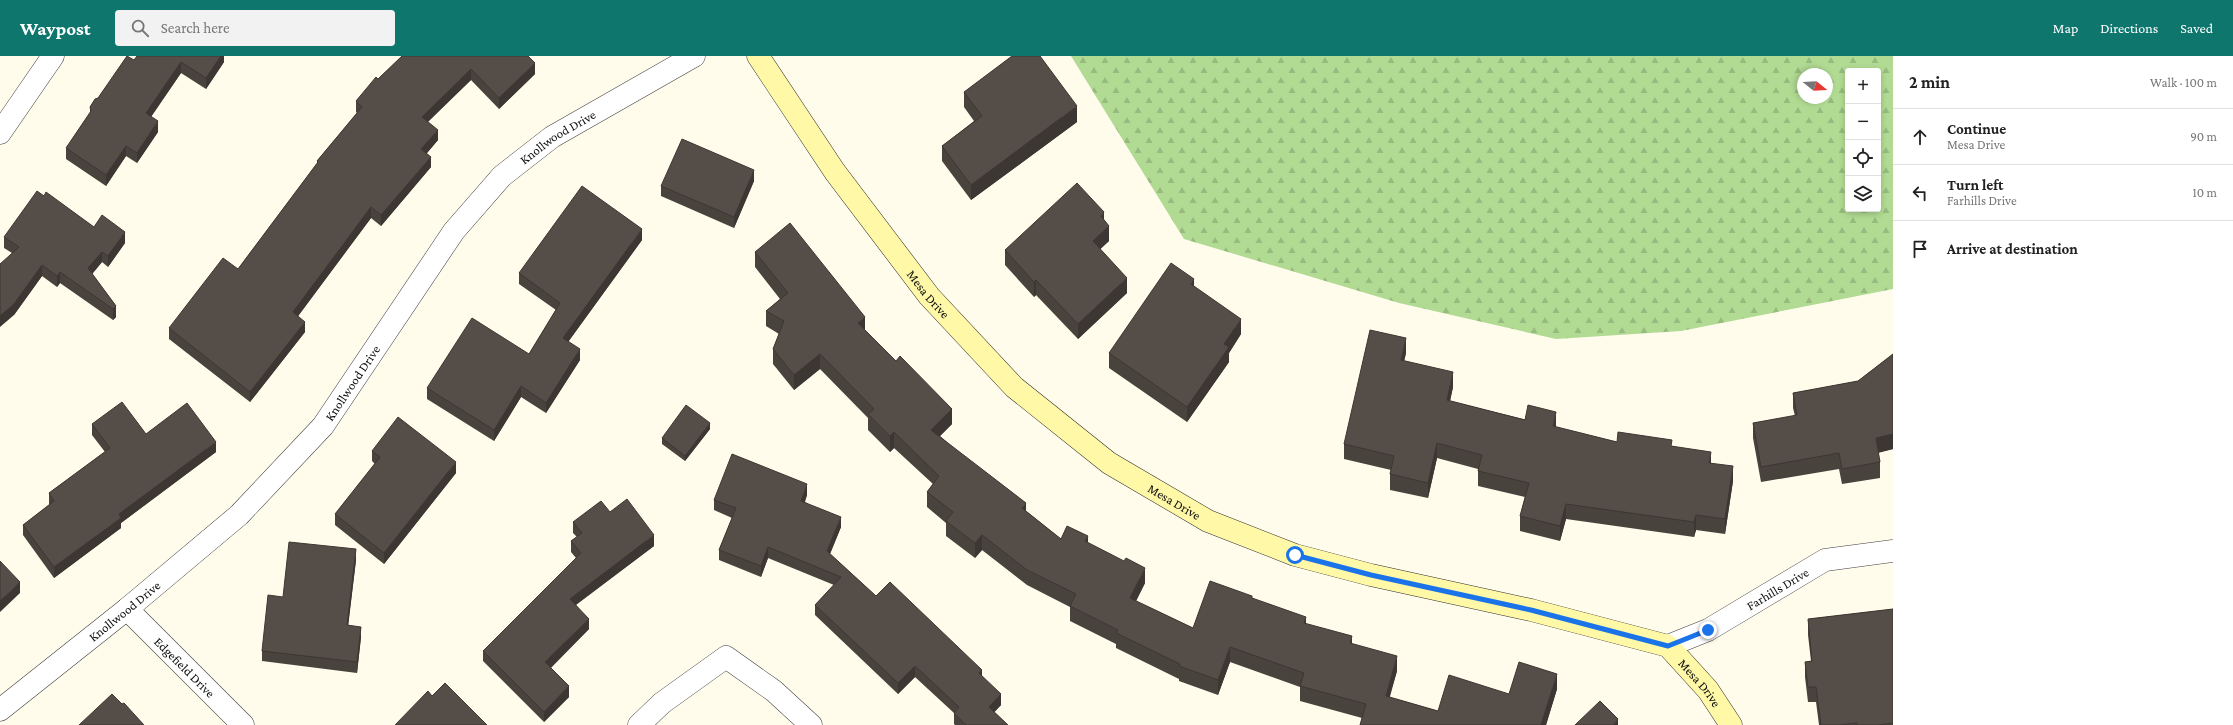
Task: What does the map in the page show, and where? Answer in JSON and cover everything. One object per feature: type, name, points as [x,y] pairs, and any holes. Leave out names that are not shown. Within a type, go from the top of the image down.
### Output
[{"type":"street","points":[[0,133],[53,56]]},
{"type":"street","name":"Knollwood Drive","points":[[0,710],[127,609],[239,515],[323,426],[454,231],[502,176],[552,137],[694,56]]},
{"type":"street","name":"Mesa Drive","points":[[758,56],[835,172],[930,296],[1014,387],[1109,463],[1208,520],[1295,555],[1371,575],[1531,610],[1668,646],[1708,690],[1731,725]]},
{"type":"street","name":"Farhills Drive","points":[[1668,646],[1708,630],[1825,560],[1893,551]]},
{"type":"street","name":"Edgefield Drive","points":[[127,609],[244,725]]},
{"type":"street","points":[[639,725],[662,703],[726,657],[774,691],[811,725]]},
{"type":"green space","points":[[1071,56],[1893,56],[1893,289],[1681,331],[1556,339],[1399,303],[1184,239]]},
{"type":"building","points":[[127,56],[134,60],[137,56],[221,56],[206,78],[181,62],[146,113],[158,121],[137,153],[126,146],[106,175],[66,148],[91,111],[90,107],[95,99],[98,98]]},
{"type":"building","points":[[402,56],[528,56],[535,63],[499,98],[471,69],[422,117],[438,130],[421,149],[431,157],[381,215],[371,207],[293,312],[305,322],[250,392],[169,328],[223,258],[238,269],[318,162],[317,161],[362,107],[356,101],[376,77],[378,79]]},
{"type":"building","points":[[1012,56],[1040,56],[1077,106],[971,185],[942,146],[982,116],[964,92]]},
{"type":"building","points":[[682,139],[754,170],[734,217],[661,186]]},
{"type":"building","points":[[1077,183],[1104,212],[1101,216],[1109,226],[1093,241],[1127,278],[1078,324],[1036,280],[1034,282],[1005,250]]},
{"type":"building","points":[[582,186],[642,229],[563,338],[580,349],[546,403],[521,386],[494,430],[427,388],[472,318],[529,354],[560,303],[519,273]]},
{"type":"building","points":[[37,191],[44,196],[46,192],[94,227],[102,215],[125,232],[108,256],[102,252],[88,268],[116,306],[113,309],[60,272],[57,276],[42,265],[14,304],[0,316],[0,264],[19,247],[4,237]]},
{"type":"building","points":[[790,223],[865,317],[858,323],[896,361],[900,356],[952,409],[931,430],[1026,503],[1022,508],[1061,539],[1067,526],[1088,536],[1085,541],[1124,561],[1126,558],[1145,568],[1130,598],[1193,628],[1210,581],[1252,596],[1252,598],[1306,617],[1304,623],[1352,636],[1350,643],[1397,656],[1386,696],[1438,711],[1449,675],[1509,694],[1519,662],[1557,674],[1541,725],[1360,725],[1366,704],[1300,686],[1304,673],[1230,647],[1218,680],[1179,666],[1180,664],[1116,633],[1118,630],[1070,606],[1076,594],[1027,570],[982,535],[975,543],[946,521],[953,512],[927,492],[939,476],[894,432],[890,436],[868,414],[874,409],[820,354],[794,375],[773,349],[784,321],[766,311],[788,293],[755,252]]},
{"type":"building","points":[[1171,263],[1194,279],[1191,284],[1241,319],[1224,344],[1229,347],[1187,407],[1109,353]]},
{"type":"building","points":[[1370,330],[1406,338],[1401,360],[1453,372],[1447,400],[1525,420],[1528,405],[1556,412],[1553,426],[1617,442],[1618,432],[1672,440],[1671,446],[1711,452],[1709,463],[1733,466],[1725,519],[1696,515],[1694,522],[1566,504],[1560,526],[1520,516],[1529,483],[1478,471],[1482,455],[1437,443],[1428,483],[1390,474],[1394,456],[1344,444]]},
{"type":"building","points":[[1893,354],[1893,434],[1876,438],[1880,462],[1842,469],[1839,453],[1761,467],[1753,423],[1797,415],[1793,393],[1858,381]]},
{"type":"building","points":[[122,402],[146,434],[187,403],[216,442],[119,514],[121,518],[54,567],[23,525],[54,501],[49,493],[110,448],[92,424]]},
{"type":"building","points":[[686,405],[710,423],[685,456],[662,438]]},
{"type":"building","points":[[398,417],[456,462],[384,553],[335,514],[380,457],[372,451]]},
{"type":"building","points":[[732,454],[807,484],[801,501],[841,517],[827,551],[876,596],[890,582],[982,670],[979,673],[1001,694],[989,707],[1008,725],[966,725],[954,713],[959,707],[915,666],[898,683],[815,605],[841,577],[768,547],[761,566],[719,550],[736,508],[714,500]]},
{"type":"building","points":[[627,499],[654,535],[570,599],[589,619],[545,662],[569,686],[544,712],[483,651],[581,553],[571,541],[582,533],[573,522],[601,501],[610,512]]},
{"type":"building","points":[[289,542],[356,549],[347,625],[361,627],[357,662],[262,651],[268,595],[283,597]]},
{"type":"building","points":[[0,561],[20,582],[0,601]]},
{"type":"building","points":[[1893,609],[1893,723],[1878,725],[1857,725],[1857,723],[1821,725],[1816,687],[1808,687],[1805,662],[1812,661],[1808,619]]},
{"type":"building","points":[[445,683],[487,725],[395,725],[428,691],[432,696]]},
{"type":"building","points":[[112,694],[122,704],[124,703],[144,725],[79,725]]},
{"type":"building","points":[[1600,701],[1618,719],[1614,724],[1615,725],[1575,725]]},
{"type":"route","points":[[1295,555],[1371,575],[1531,610],[1668,646],[1708,630]]}]
